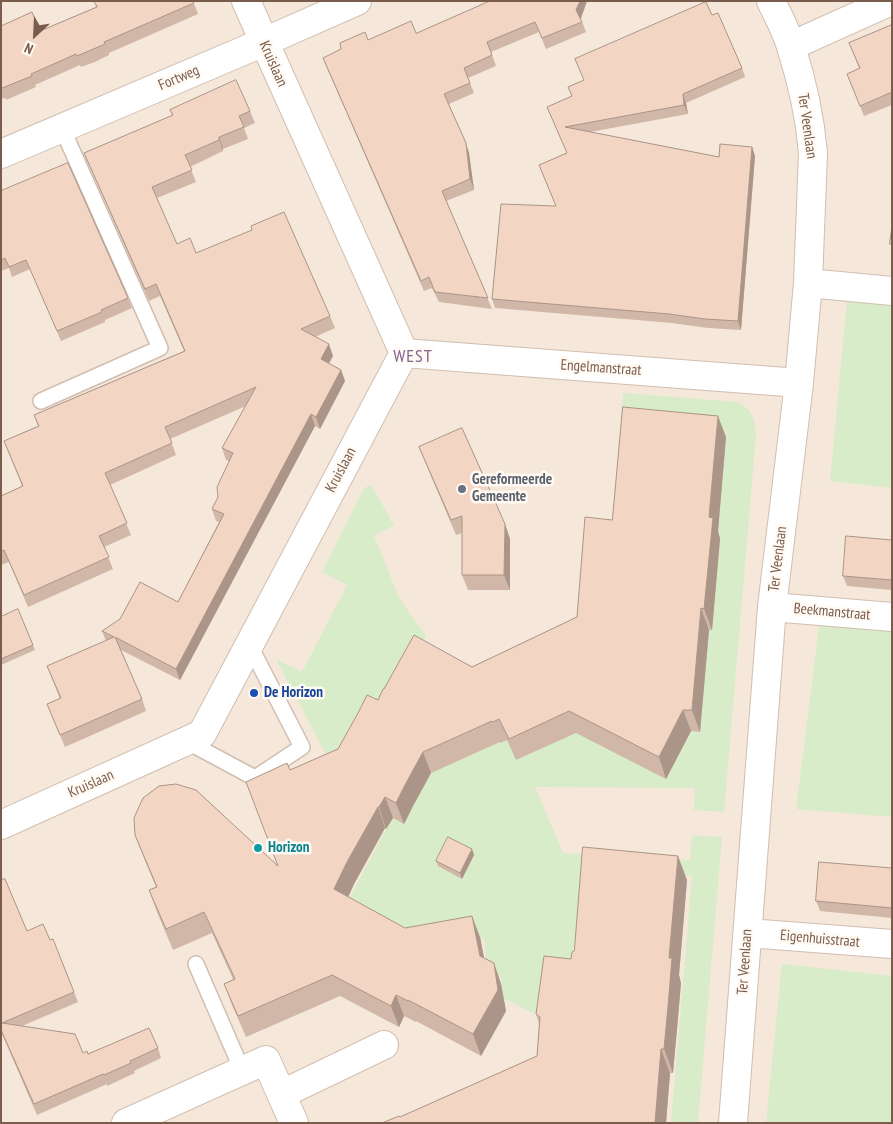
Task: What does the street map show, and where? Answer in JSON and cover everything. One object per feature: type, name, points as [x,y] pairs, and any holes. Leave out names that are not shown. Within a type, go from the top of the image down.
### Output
[{"type":"street","name":"Kruislaan","points":[[1,825],[202,734],[404,353],[246,1]]},
{"type":"street","name":"Fortweg","points":[[1,154],[356,1]]},
{"type":"street","name":"Ter Veenlaan","points":[[733,1123],[772,607],[799,383],[808,283],[813,153],[803,93],[791,46],[772,1]]},
{"type":"street","points":[[791,46],[891,1]]},
{"type":"street","points":[[808,283],[892,291]]},
{"type":"street","name":"Engelmanstraat","points":[[404,353],[799,383]]},
{"type":"street","name":"Beekmanstraat","points":[[772,607],[892,617]]},
{"type":"street","name":"Eigenhuisstraat","points":[[748,933],[892,944]]},
{"type":"street","points":[[282,1094],[384,1045]]},
{"type":"street","points":[[126,1123],[266,1060],[294,1123]]},
{"type":"lane","points":[[41,401],[160,348],[62,128]]},
{"type":"lane","points":[[186,741],[255,778],[302,747],[249,644]]},
{"type":"lane","points":[[196,964],[242,1070]]},
{"type":"shaded area","points":[[1,1],[892,1],[892,1123],[1,1123]]},
{"type":"green space","points":[[847,300],[892,305],[892,488],[830,481]]},
{"type":"green space","points":[[623,393],[738,402],[753,416],[756,430],[724,812],[694,810],[695,788],[535,787],[563,853],[690,860],[692,835],[722,837],[698,1123],[671,1123],[692,876],[591,866],[581,980],[550,1014],[532,1013],[503,998],[501,978],[487,970],[484,938],[416,946],[354,912],[350,897],[394,814],[435,766],[510,736],[520,756],[664,436],[620,434]]},
{"type":"green space","points":[[371,485],[394,525],[374,536],[398,595],[426,635],[421,649],[334,770],[276,659],[302,672],[347,585],[322,572],[364,488]]},
{"type":"green space","points":[[819,626],[892,631],[892,817],[796,809]]},
{"type":"green space","points":[[782,964],[892,976],[892,1123],[766,1123]]},
{"type":"building","points":[[94,1],[193,1],[194,3],[2,88],[1,26],[32,12],[40,31],[97,7]]},
{"type":"building","points":[[490,1],[580,1],[576,10],[582,22],[542,38],[535,22],[487,42],[492,55],[464,68],[470,83],[444,94],[466,143],[470,179],[442,191],[488,298],[435,292],[429,277],[421,281],[323,58],[341,49],[340,43],[365,32],[368,40],[411,21],[416,33]]},
{"type":"building","points":[[706,2],[712,15],[718,13],[742,68],[683,94],[684,105],[565,127],[719,157],[720,144],[752,147],[738,321],[492,299],[501,204],[556,206],[539,165],[567,153],[547,107],[572,96],[568,87],[584,80],[575,59]]},
{"type":"building","points":[[892,25],[892,92],[860,106],[847,74],[860,68],[849,43]]},
{"type":"building","points":[[236,80],[250,111],[239,116],[244,127],[219,137],[219,140],[185,155],[192,170],[152,187],[177,244],[190,238],[196,253],[252,230],[251,226],[284,212],[330,316],[301,329],[329,344],[321,359],[341,370],[316,417],[311,414],[176,669],[115,637],[142,699],[60,735],[47,704],[61,698],[47,666],[114,637],[102,631],[120,619],[140,582],[178,602],[224,514],[212,509],[218,497],[217,487],[233,453],[222,448],[256,387],[165,427],[172,443],[105,473],[127,523],[99,536],[109,557],[24,595],[4,550],[1,551],[1,496],[23,486],[4,441],[39,426],[34,415],[185,351],[156,284],[145,289],[84,153],[173,115],[170,110]]},
{"type":"building","points":[[68,163],[128,298],[101,310],[102,312],[57,331],[26,260],[9,267],[5,258],[1,260],[1,191]]},
{"type":"building","points":[[892,226],[892,244],[890,244]]},
{"type":"building","points":[[623,407],[718,416],[709,517],[713,518],[704,609],[701,608],[692,710],[683,710],[659,757],[569,711],[509,739],[499,719],[492,721],[423,752],[396,803],[385,797],[378,807],[334,889],[405,928],[472,916],[480,956],[494,963],[498,990],[473,1034],[408,1000],[396,995],[391,1006],[332,975],[238,1016],[224,984],[235,979],[204,912],[166,929],[149,890],[157,887],[135,835],[134,818],[143,798],[159,786],[176,784],[196,790],[278,866],[246,782],[287,763],[290,770],[338,749],[367,695],[378,700],[414,635],[472,667],[577,617],[585,517],[612,520]]},
{"type":"building","name":"Gereformeerde Gemeente","points":[[462,428],[505,524],[504,575],[462,575],[462,516],[451,520],[419,447]]},
{"type":"building","points":[[846,536],[892,540],[892,580],[843,576]]},
{"type":"building","points":[[18,609],[33,645],[1,659],[1,617]]},
{"type":"building","points":[[448,837],[472,849],[460,873],[436,861]]},
{"type":"building","points":[[583,847],[678,856],[669,958],[672,958],[668,1007],[664,1049],[661,1049],[655,1123],[382,1123],[400,1117],[537,1056],[540,1017],[536,1014],[544,956],[571,959],[572,952],[574,951]]},
{"type":"building","points":[[819,862],[892,868],[892,908],[816,901]]},
{"type":"building","points":[[5,879],[27,931],[43,924],[50,940],[53,939],[74,992],[2,1023],[75,1034],[83,1053],[87,1051],[88,1054],[149,1028],[158,1048],[130,1061],[131,1063],[34,1104],[1,1030],[1,880]]},
{"type":"place","name":"Gereformeerde Gemeente","points":[[462,489]]},
{"type":"place","name":"De Horizon","points":[[254,693]]},
{"type":"place","name":"Horizon","points":[[258,848]]},
{"type":"district","name":"WEST","points":[[413,357]]}]
